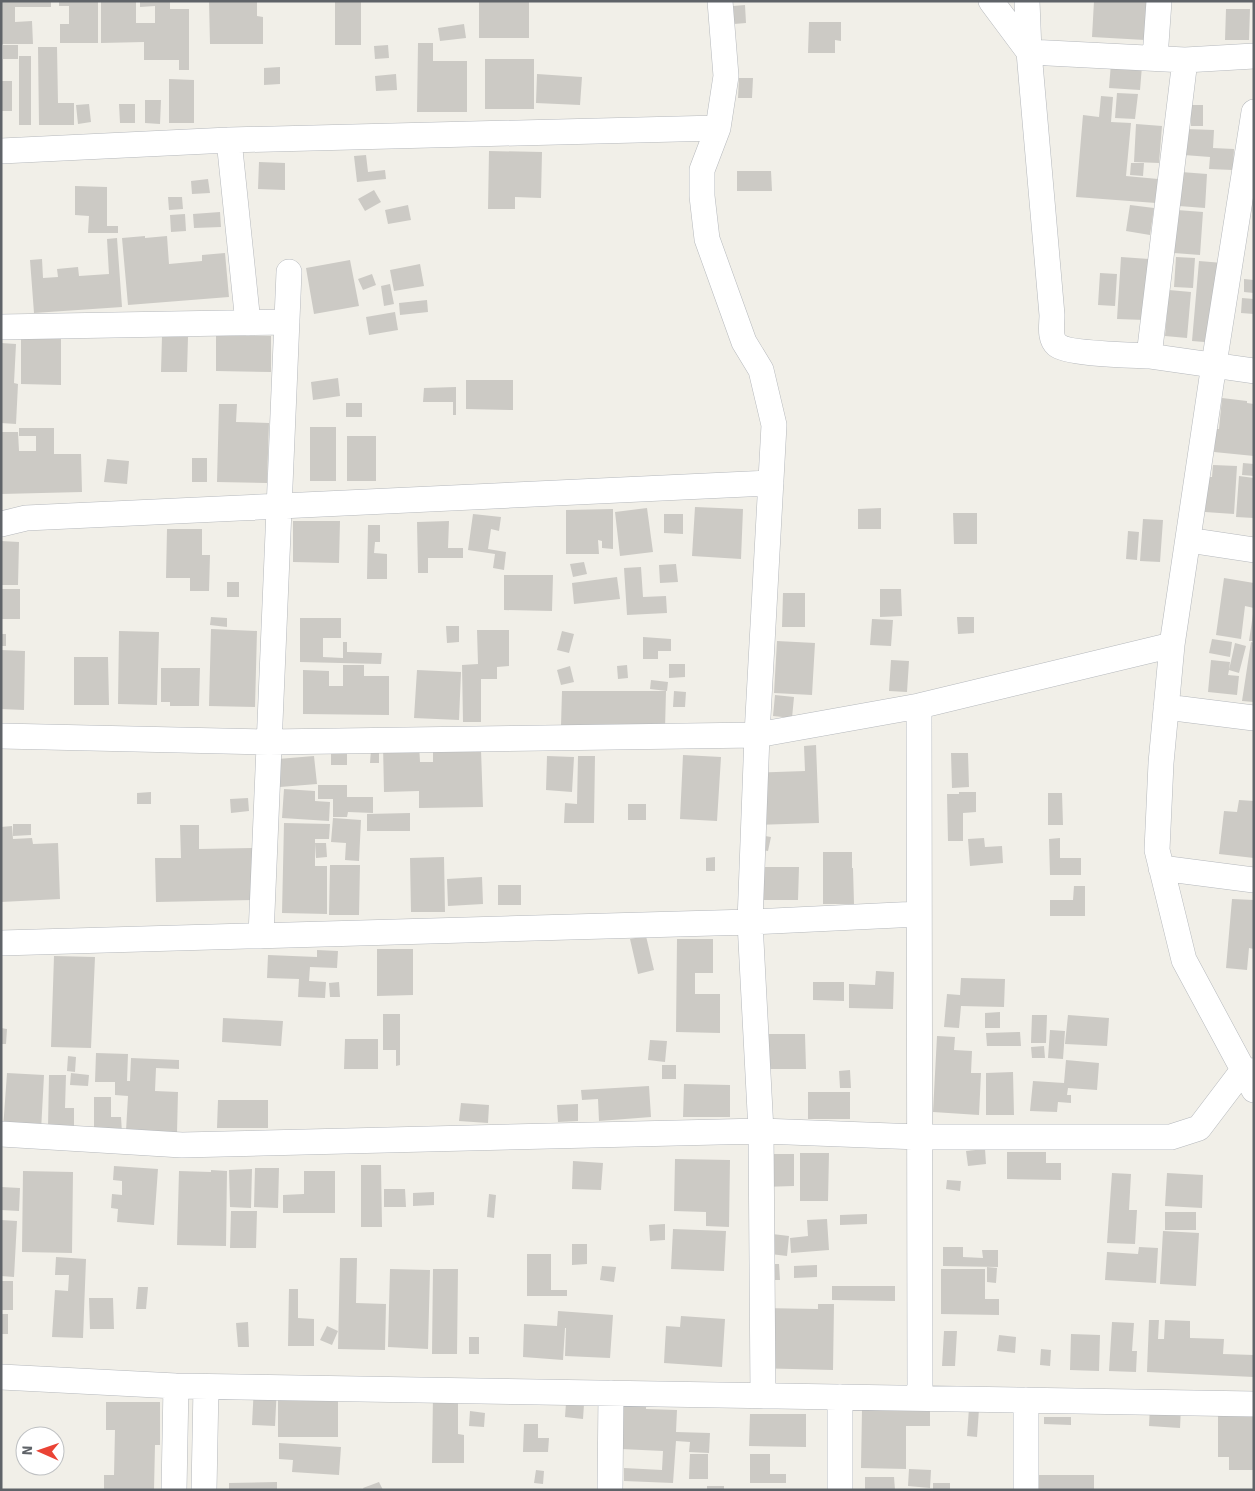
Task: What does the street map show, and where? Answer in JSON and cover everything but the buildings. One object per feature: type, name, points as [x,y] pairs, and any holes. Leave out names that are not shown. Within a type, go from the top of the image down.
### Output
[{"type":"street","points":[[720,1],[726,76],[718,128],[702,170],[702,196],[707,239],[744,342],[762,370],[774,424],[757,735],[750,922],[761,1131],[763,1396]]},
{"type":"street","points":[[991,1],[1029,52]]},
{"type":"street","points":[[1027,1],[1029,52],[1052,315],[1051,334],[1056,345],[1065,349],[1100,354],[1149,356],[1254,370]]},
{"type":"street","points":[[1155,58],[1159,1]]},
{"type":"street","points":[[1029,52],[1185,60],[1254,56]]},
{"type":"street","points":[[1149,356],[1185,60]]},
{"type":"street","points":[[1,1134],[182,1145],[761,1131],[919,1137],[1171,1138],[1199,1128],[1250,1077],[1184,960],[1157,850],[1161,763],[1172,645],[1254,112]]},
{"type":"street","points":[[1,151],[229,140],[718,128]]},
{"type":"street","points":[[229,140],[248,323]]},
{"type":"street","points":[[261,936],[289,272]]},
{"type":"street","points":[[1,327],[287,322]]},
{"type":"street","points":[[1,524],[26,518],[771,483]]},
{"type":"street","points":[[1188,540],[1254,550]]},
{"type":"street","points":[[1,736],[269,742],[757,735],[919,706],[1172,645]]},
{"type":"street","points":[[919,706],[920,1398]]},
{"type":"street","points":[[1166,707],[1254,718]]},
{"type":"street","points":[[1161,868],[1254,880]]},
{"type":"street","points":[[1,943],[750,922],[919,914]]},
{"type":"street","points":[[1,1377],[206,1387],[1254,1404]]},
{"type":"street","points":[[174,1490],[176,1386]]},
{"type":"street","points":[[204,1490],[206,1387]]},
{"type":"street","points":[[610,1490],[611,1394]]},
{"type":"street","points":[[840,1397],[840,1490]]},
{"type":"street","points":[[1026,1400],[1026,1490]]}]
